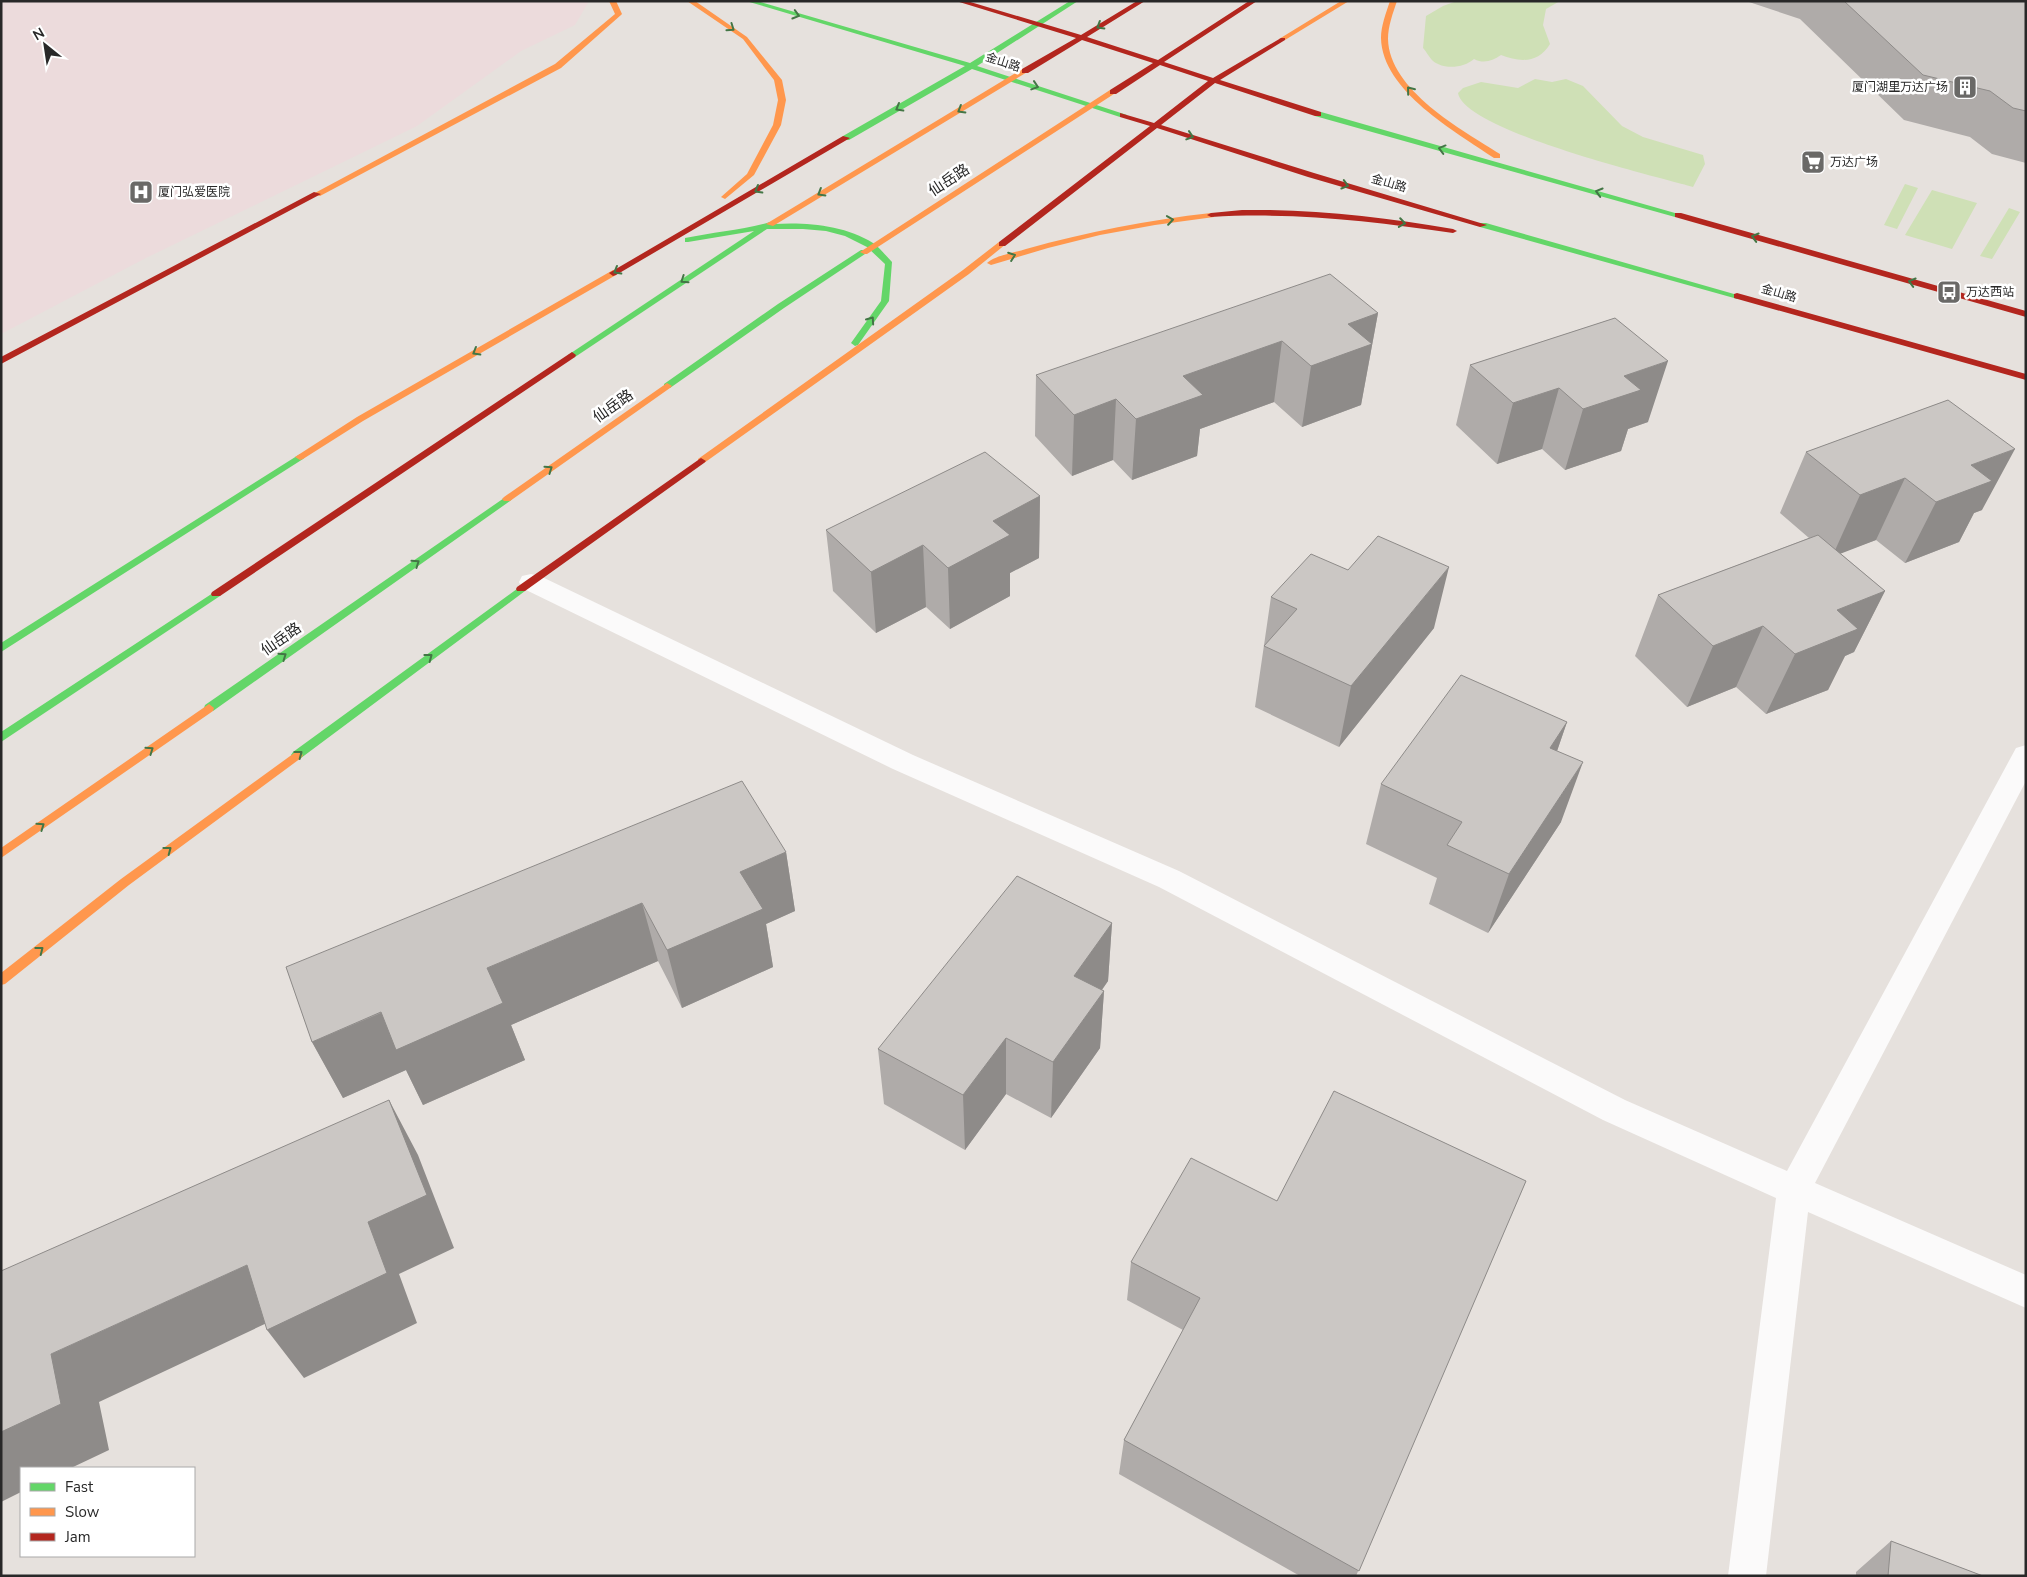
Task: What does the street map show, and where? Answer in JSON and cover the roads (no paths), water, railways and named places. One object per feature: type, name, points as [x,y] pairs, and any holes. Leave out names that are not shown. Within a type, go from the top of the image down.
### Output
[{"type":"main road","points":[[1,361],[558,66],[619,14],[612,1]]},
{"type":"main road","points":[[686,231],[750,175],[777,125],[782,100],[778,80],[745,38],[690,1]]},
{"type":"main road","name":"金山路","points":[[749,1],[971,66],[1320,177],[1500,230],[2026,377]]},
{"type":"main road","points":[[959,1],[1037,24],[1326,117],[1571,184],[2026,314]]},
{"type":"main road","points":[[1,648],[360,419],[971,66],[1075,1]]},
{"type":"main road","points":[[1,738],[734,246],[1142,1]]},
{"type":"main road","name":"仙岳路","points":[[1,854],[781,306],[1254,1]]},
{"type":"main road","points":[[1,980],[126,882],[531,582],[966,272],[1214,80],[1346,1]]},
{"type":"main road","points":[[1394,1],[1386,22],[1385,47],[1394,70],[1415,96],[1453,127],[1497,156],[1571,184]]},
{"type":"main road","points":[[966,272],[1031,249],[1096,232],[1172,219],[1258,212],[1352,216],[1466,234]]},
{"type":"main road","points":[[657,248],[747,227],[790,226],[833,230],[866,241],[889,264],[885,300],[843,360]]},
{"type":"main road","points":[[1483,238],[1712,288]]},
{"type":"street","points":[[531,582],[903,762],[1168,879],[1614,1110],[2026,1292]]},
{"type":"street","points":[[1747,1576],[1794,1190],[2026,755]]},
{"type":"place","name":"厦门湖里万达广场","points":[[1965,87]]},
{"type":"place","name":"万达广场","points":[[1813,162]]},
{"type":"place","name":"厦门弘爱医院","points":[[141,192]]},
{"type":"place","name":"万达西站","points":[[1949,292]]}]
